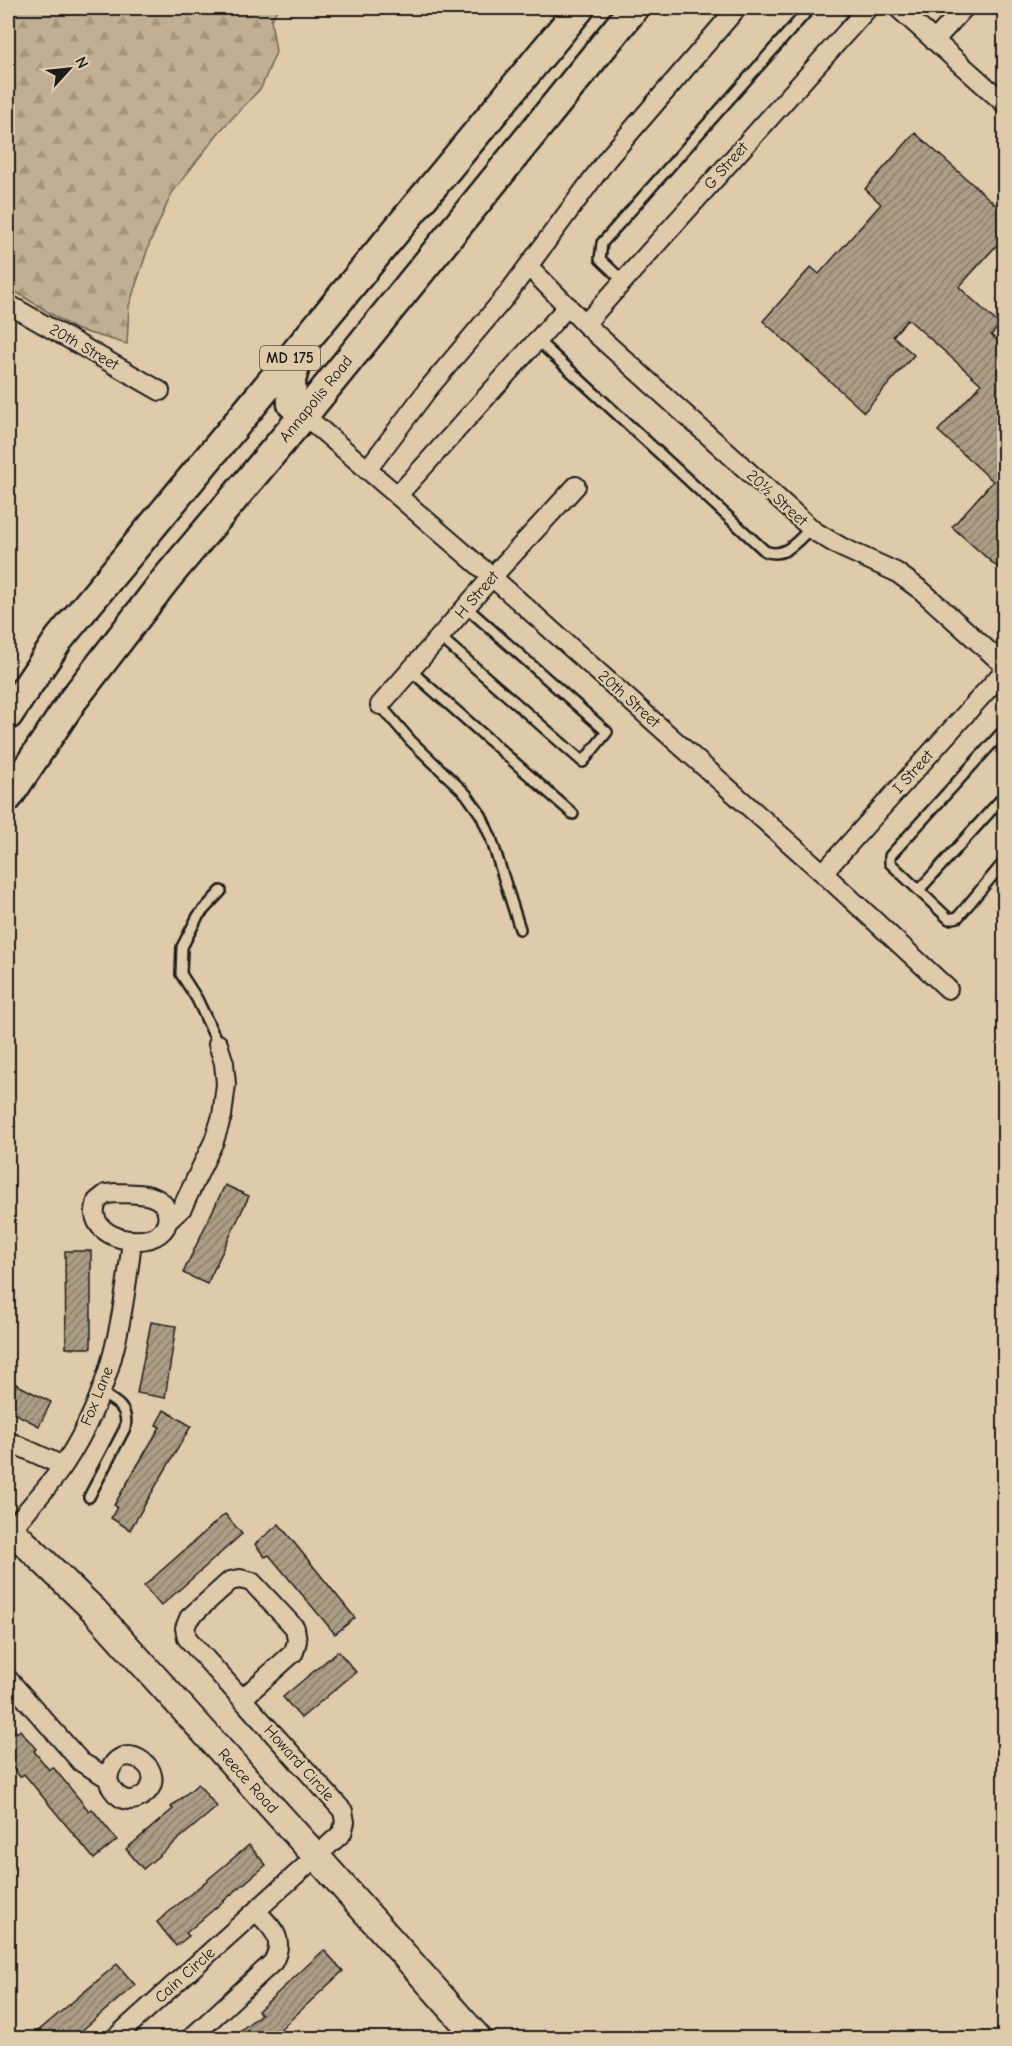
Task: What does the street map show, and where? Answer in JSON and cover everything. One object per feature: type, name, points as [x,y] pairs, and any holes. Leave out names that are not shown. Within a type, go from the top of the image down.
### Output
[{"type":"main road","name":"MD 175","points":[[8,715],[59,639],[580,8]]},
{"type":"main road","name":"Annapolis Road","points":[[8,797],[73,700],[166,579],[304,415],[634,8]]},
{"type":"main road","points":[[303,342],[291,380],[292,404],[304,415]]},
{"type":"main road","name":"Reece Road","points":[[8,1531],[94,1610],[478,2038]]},
{"type":"street","points":[[367,470],[428,389],[528,266],[608,158],[737,8]]},
{"type":"street","points":[[898,8],[1005,103]]},
{"type":"street","points":[[934,41],[964,8]]},
{"type":"street","name":"G Street","points":[[585,324],[859,10]]},
{"type":"street","name":"20½ Street","points":[[528,266],[585,324],[811,528],[841,548],[896,572],[922,591],[1005,665]]},
{"type":"street","name":"20th Street","points":[[8,304],[160,391]]},
{"type":"street","points":[[398,495],[568,306]]},
{"type":"street","name":"20th Street","points":[[304,415],[492,577],[948,989]]},
{"type":"street","name":"H Street","points":[[380,705],[492,577],[576,486]]},
{"type":"street","name":"I Street","points":[[822,873],[1005,671]]},
{"type":"street","points":[[168,1221],[182,1208],[214,1140],[222,1116],[226,1084],[224,1063],[218,1044]]},
{"type":"street","points":[[106,1194],[148,1195],[159,1200],[166,1209],[168,1221],[165,1230],[146,1240],[132,1240],[112,1237],[100,1227],[95,1214],[97,1201],[106,1194]]},
{"type":"street","name":"Fox Lane","points":[[8,1531],[63,1466],[78,1443],[102,1394],[113,1357],[124,1302],[132,1240]]},
{"type":"street","points":[[8,1440],[63,1466]]},
{"type":"street","name":"Howard Circle","points":[[242,1699],[294,1652],[297,1641],[294,1628],[252,1582],[240,1579],[230,1581],[189,1618],[185,1628],[187,1638],[242,1699],[343,1811],[345,1822],[342,1833],[316,1856]]},
{"type":"street","points":[[8,1679],[81,1762],[108,1778]]},
{"type":"street","name":"Cain Circle","points":[[115,2038],[316,1856]]},
{"type":"street","points":[[191,2038],[273,1962],[279,1950],[278,1939],[256,1911]]},
{"type":"lane","points":[[623,281],[600,259],[602,243],[810,8]]},
{"type":"lane","points":[[537,340],[765,551],[774,554],[784,552],[811,528]]},
{"type":"lane","points":[[440,637],[583,762],[607,732],[466,607]]},
{"type":"lane","points":[[410,670],[573,814]]},
{"type":"lane","points":[[380,705],[411,741],[466,794],[481,815],[491,838],[520,929]]},
{"type":"lane","points":[[1005,730],[890,856],[890,863],[949,919],[958,917],[1005,862]]},
{"type":"lane","points":[[919,890],[1005,796]]},
{"type":"lane","points":[[218,1044],[197,999],[181,974],[182,948],[198,916],[220,891]]},
{"type":"lane","points":[[89,1497],[125,1428],[127,1419],[124,1409],[116,1401],[102,1394]]},
{"type":"green space","points":[[8,8],[278,8],[271,20],[276,52],[261,88],[220,131],[172,193],[149,245],[129,306],[127,344],[75,329],[8,287]]},
{"type":"building","points":[[915,133],[1005,213],[1005,236],[959,287],[1000,325],[991,335],[1005,347],[1005,574],[952,527],[993,481],[938,431],[981,384],[908,319],[893,336],[914,355],[864,412],[763,321],[811,267],[819,274],[881,204],[865,189]]},
{"type":"building","points":[[225,1185],[249,1196],[207,1284],[183,1273]]},
{"type":"building","points":[[65,1251],[91,1251],[91,1348],[66,1348]]},
{"type":"building","points":[[151,1322],[176,1326],[165,1398],[137,1393]]},
{"type":"building","points":[[8,1380],[51,1402],[39,1426],[8,1410]]},
{"type":"building","points":[[164,1410],[191,1426],[130,1530],[111,1518],[117,1507],[114,1505],[160,1427],[156,1425]]},
{"type":"building","points":[[225,1514],[242,1534],[161,1606],[144,1586]]},
{"type":"building","points":[[279,1524],[355,1618],[335,1634],[269,1555],[265,1557],[255,1544]]},
{"type":"building","points":[[338,1651],[356,1672],[301,1718],[283,1697]]},
{"type":"building","points":[[8,1722],[17,1733],[20,1730],[36,1749],[34,1751],[49,1770],[53,1767],[89,1811],[92,1809],[117,1840],[94,1859],[24,1774],[20,1777],[8,1762]]},
{"type":"building","points":[[198,1784],[217,1807],[143,1869],[126,1849],[173,1809],[171,1807]]},
{"type":"building","points":[[249,1845],[266,1865],[186,1933],[189,1936],[176,1946],[157,1922]]},
{"type":"building","points":[[324,1950],[343,1971],[271,2038],[231,2038],[261,2014],[258,2011]]},
{"type":"building","points":[[117,1964],[135,1985],[73,2038],[30,2038]]}]
